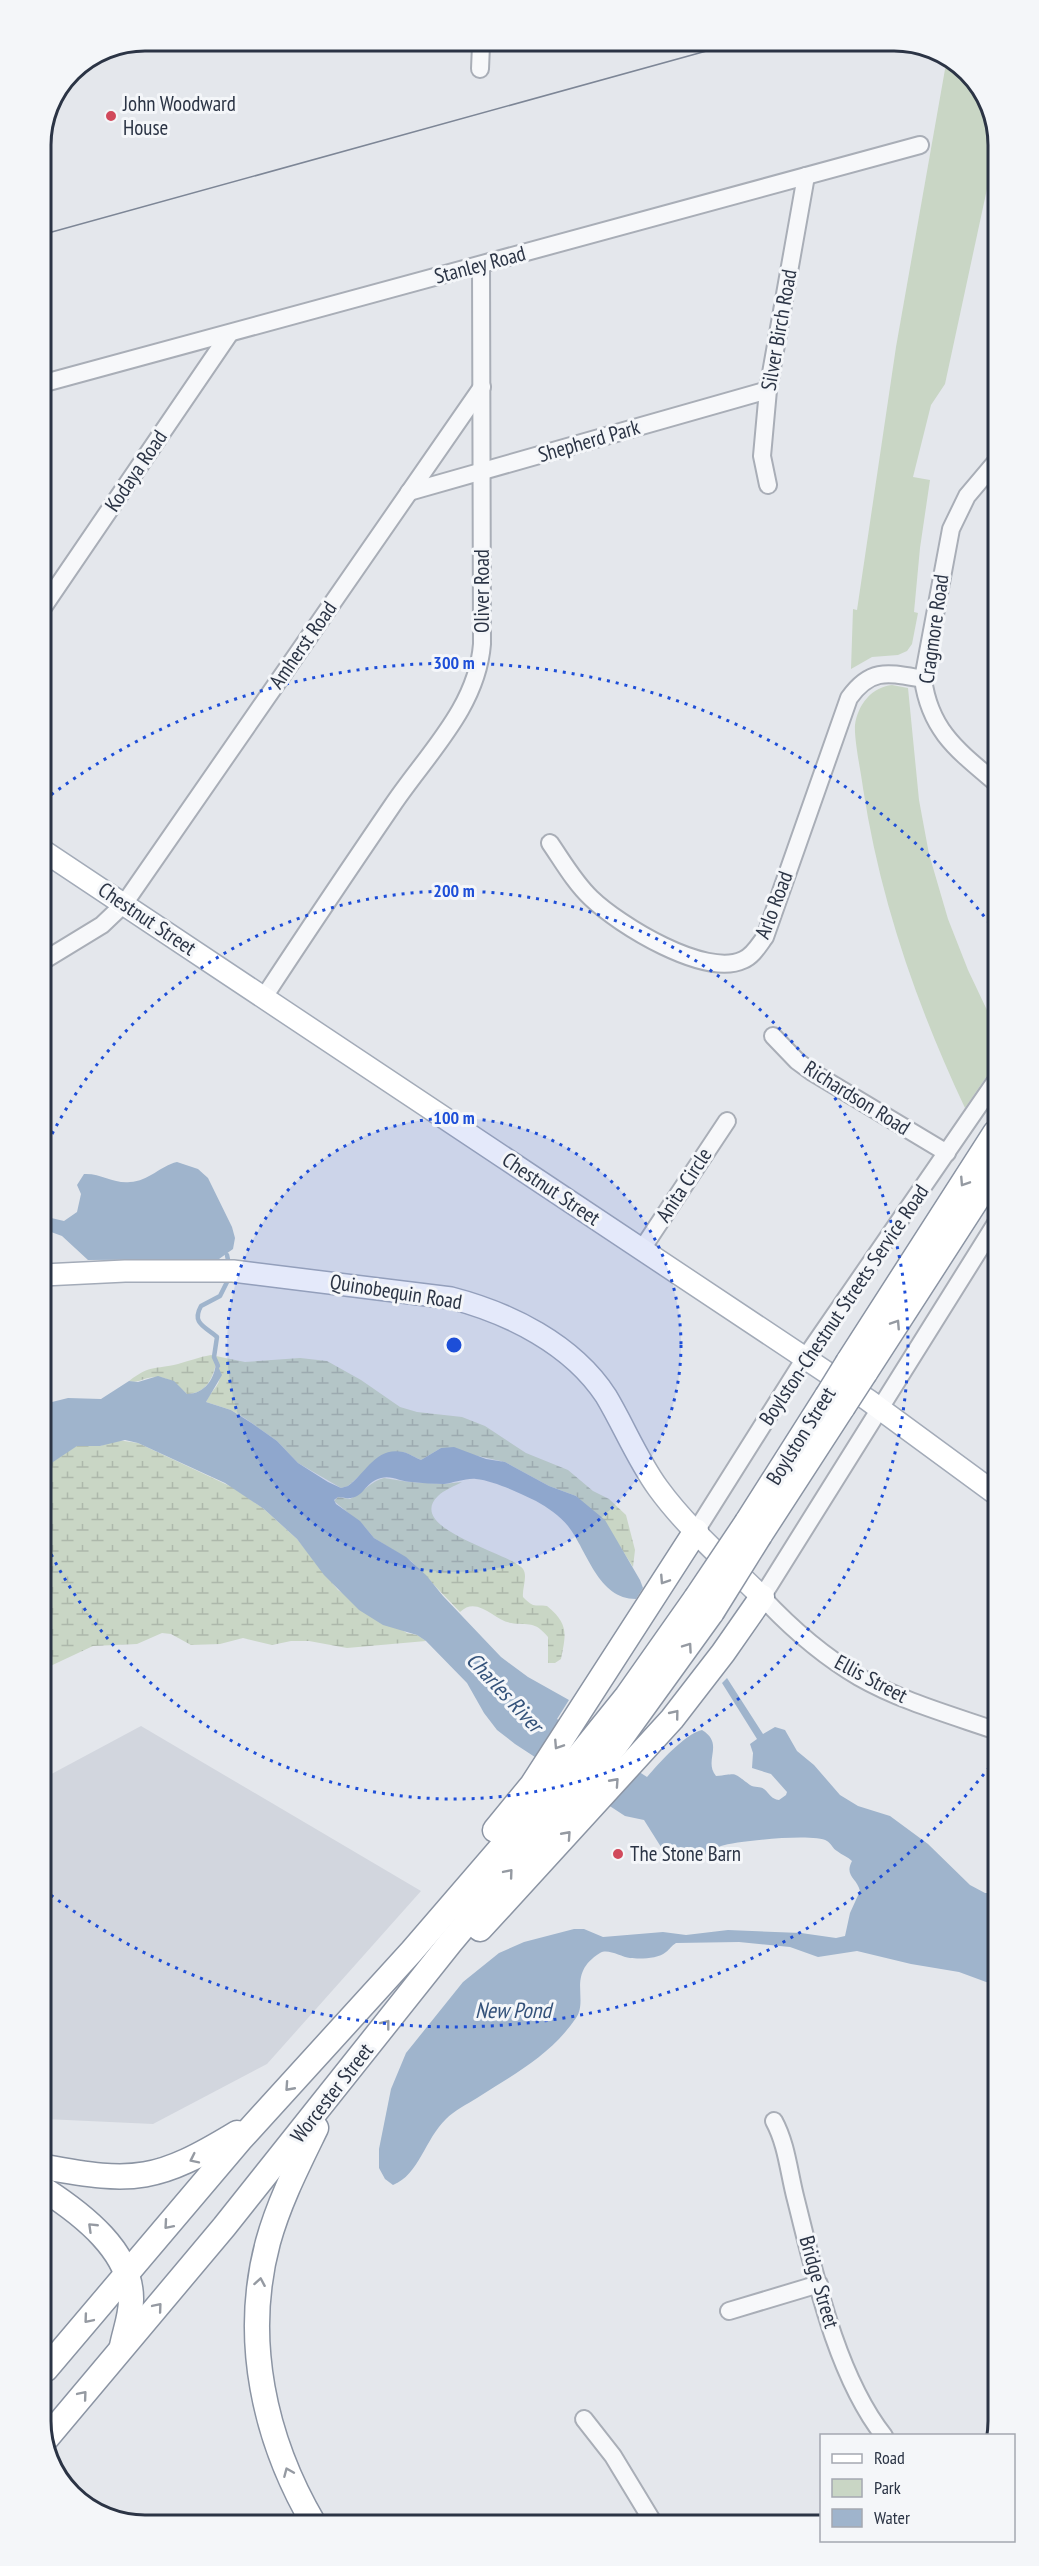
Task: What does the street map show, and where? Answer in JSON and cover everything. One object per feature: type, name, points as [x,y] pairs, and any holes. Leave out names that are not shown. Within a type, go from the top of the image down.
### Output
[{"type":"highway","name":"Boylston Street","points":[[607,1739],[644,1674],[704,1605],[754,1528],[856,1368],[988,1145]]},
{"type":"highway","name":"Boylston Street","points":[[856,1368],[988,1181]]},
{"type":"highway","points":[[566,1789],[575,1718],[696,1531]]},
{"type":"highway","points":[[566,1789],[637,1758],[695,1689],[762,1597]]},
{"type":"highway","name":"Worcester Street","points":[[51,2363],[261,2117],[418,1945],[566,1789],[607,1739]]},
{"type":"highway","name":"Worcester Street","points":[[52,2432],[121,2352],[408,1996],[495,1913],[566,1789]]},
{"type":"highway","points":[[310,2515],[288,2474],[271,2425],[260,2371],[257,2305],[264,2259],[279,2211],[335,2089]]},
{"type":"highway","points":[[51,2168],[104,2177],[134,2177],[156,2173],[199,2156],[261,2117]]},
{"type":"highway","points":[[51,2194],[80,2216],[100,2235],[112,2248],[126,2274],[131,2301],[121,2352]]},
{"type":"main road","name":"Chestnut Street","points":[[51,856],[880,1408],[988,1488]]},
{"type":"main road","name":"Quinobequin Road","points":[[51,1275],[149,1270],[252,1272],[437,1296],[481,1307],[540,1335],[566,1353],[587,1372],[605,1396],[659,1489],[696,1531],[762,1597]]},
{"type":"street","points":[[480,69],[481,51]]},
{"type":"street","name":"Stanley Road","points":[[51,381],[920,145]]},
{"type":"street","name":"Silver Birch Road","points":[[768,485],[762,456],[768,390],[806,176]]},
{"type":"street","name":"Oliver Road","points":[[264,997],[397,799],[458,713],[471,691],[478,669],[482,644],[481,265]]},
{"type":"street","name":"Kodaya Road","points":[[51,596],[230,333]]},
{"type":"street","name":"Amherst Road","points":[[51,956],[102,925],[124,904],[482,387]]},
{"type":"street","name":"Shepherd Park","points":[[409,492],[768,390]]},
{"type":"street","name":"Cragmore Road","points":[[988,471],[967,496],[951,529],[923,679],[926,702],[936,722],[953,744],[988,776]]},
{"type":"street","name":"Arlo Road","points":[[550,843],[590,897],[614,917],[645,937],[694,958],[730,963],[743,960],[753,953],[765,937],[849,698],[866,680],[877,674],[923,679]]},
{"type":"street","name":"Richardson Road","points":[[773,1036],[797,1061],[812,1072],[947,1153]]},
{"type":"street","name":"Boylston-Chestnut Streets Service Road","points":[[696,1531],[805,1358],[988,1092]]},
{"type":"street","name":"Anita Circle","points":[[642,1249],[727,1121]]},
{"type":"street","points":[[762,1597],[988,1236]]},
{"type":"street","name":"Ellis Street","points":[[762,1597],[823,1653],[858,1676],[902,1697],[988,1728]]},
{"type":"street","name":"Bridge Street","points":[[774,2121],[783,2144],[819,2284],[847,2371],[865,2408],[883,2434]]},
{"type":"street","points":[[729,2311],[819,2284]]},
{"type":"street","points":[[584,2419],[618,2463],[649,2515]]},
{"type":"shaded area","points":[[141,1726],[421,1891],[267,2064],[153,2124],[51,2119],[51,1774]]},
{"type":"green space","points":[[945,67],[965,83],[983,115],[988,145],[988,184],[945,384],[931,405],[913,477],[930,480],[914,612],[918,613],[912,644],[907,651],[898,655],[872,657],[851,669],[853,609],[857,610],[896,347]]},
{"type":"green space","points":[[885,686],[908,688],[919,800],[929,854],[948,919],[988,1012],[988,1074],[965,1108],[931,1031],[902,952],[870,830],[855,725],[859,710],[867,698]]},
{"type":"green space","points":[[211,1355],[245,1362],[300,1358],[327,1361],[361,1380],[400,1407],[417,1412],[462,1417],[485,1426],[526,1453],[568,1470],[593,1491],[609,1499],[626,1515],[635,1550],[633,1567],[612,1534],[576,1496],[549,1486],[505,1462],[441,1448],[421,1460],[404,1452],[341,1488],[298,1463],[277,1441],[246,1419],[231,1410],[206,1402],[218,1384],[220,1376],[216,1363],[213,1375],[207,1384],[193,1393],[187,1394],[174,1383],[160,1377],[129,1381],[148,1370]]},
{"type":"green space","points":[[117,1440],[138,1443],[234,1488],[264,1509],[297,1539],[338,1590],[407,1633],[417,1635],[426,1641],[347,1648],[309,1641],[291,1641],[272,1645],[243,1638],[220,1644],[191,1645],[171,1634],[162,1633],[137,1644],[93,1646],[51,1666],[51,1463],[71,1448],[100,1446]]},
{"type":"green space","points":[[384,1478],[444,1484],[462,1482],[438,1496],[431,1508],[435,1519],[463,1539],[523,1569],[525,1575],[523,1597],[532,1605],[547,1606],[562,1624],[565,1636],[561,1659],[555,1663],[548,1663],[548,1637],[535,1626],[505,1621],[479,1607],[466,1607],[460,1612],[411,1561],[374,1538],[364,1526],[334,1501],[338,1497],[350,1499]]},
{"type":"water","points":[[177,1162],[198,1169],[208,1178],[235,1238],[233,1249],[219,1259],[88,1260],[62,1236],[51,1232],[51,1218],[64,1221],[77,1212],[81,1194],[77,1185],[84,1174],[130,1182],[143,1179]]},
{"type":"water","points":[[216,1362],[222,1375],[206,1402],[231,1410],[253,1424],[277,1441],[298,1463],[341,1488],[348,1486],[372,1462],[386,1453],[394,1451],[408,1453],[421,1460],[441,1448],[454,1447],[486,1459],[505,1462],[549,1486],[576,1496],[605,1520],[640,1580],[643,1588],[636,1599],[623,1597],[603,1583],[568,1526],[557,1515],[536,1501],[491,1482],[472,1479],[436,1484],[408,1482],[385,1477],[369,1484],[354,1497],[338,1497],[334,1500],[336,1504],[360,1521],[374,1538],[406,1557],[426,1575],[501,1657],[528,1677],[569,1700],[557,1719],[647,1777],[680,1743],[702,1730],[709,1735],[712,1741],[712,1764],[716,1776],[734,1774],[750,1785],[762,1788],[779,1800],[787,1792],[771,1774],[752,1768],[753,1753],[750,1744],[757,1739],[722,1683],[727,1678],[763,1734],[775,1727],[785,1730],[797,1751],[814,1765],[840,1795],[858,1806],[890,1816],[928,1844],[970,1885],[988,1893],[988,1983],[959,1972],[911,1964],[857,1951],[818,1957],[790,1947],[739,1942],[676,1943],[663,1954],[644,1958],[630,1958],[603,1952],[590,1961],[584,1969],[580,1986],[579,2011],[555,2043],[518,2072],[449,2116],[439,2127],[416,2165],[402,2180],[393,2185],[385,2179],[379,2168],[379,2149],[391,2089],[406,2053],[463,1982],[499,1953],[524,1942],[574,1929],[584,1929],[603,1937],[663,1932],[686,1935],[728,1930],[801,1933],[836,1938],[845,1936],[850,1913],[860,1891],[850,1874],[852,1861],[828,1842],[819,1839],[775,1839],[729,1844],[715,1848],[690,1862],[678,1863],[661,1847],[644,1820],[625,1816],[497,1730],[484,1713],[467,1683],[426,1641],[417,1635],[383,1625],[359,1610],[324,1575],[297,1539],[264,1509],[225,1483],[138,1443],[125,1440],[100,1446],[77,1446],[51,1463],[51,1402],[68,1398],[101,1399],[129,1381],[138,1382],[158,1376],[174,1381],[187,1394],[193,1393],[204,1388],[214,1374]]},
{"type":"waterway","points":[[227,1255],[228,1260]]},
{"type":"waterway","points":[[218,1366],[214,1357],[217,1337],[201,1325],[198,1312],[201,1306],[220,1296],[227,1282]]},
{"type":"tram line","points":[[51,232],[706,51]]},
{"type":"place","name":"John Woodward House","points":[[111,116]]},
{"type":"place","name":"The Stone Barn","points":[[618,1854]]},
{"type":"water label","name":"Charles River","points":[[505,1692]]},
{"type":"water label","name":"New Pond","points":[[513,2010]]}]
